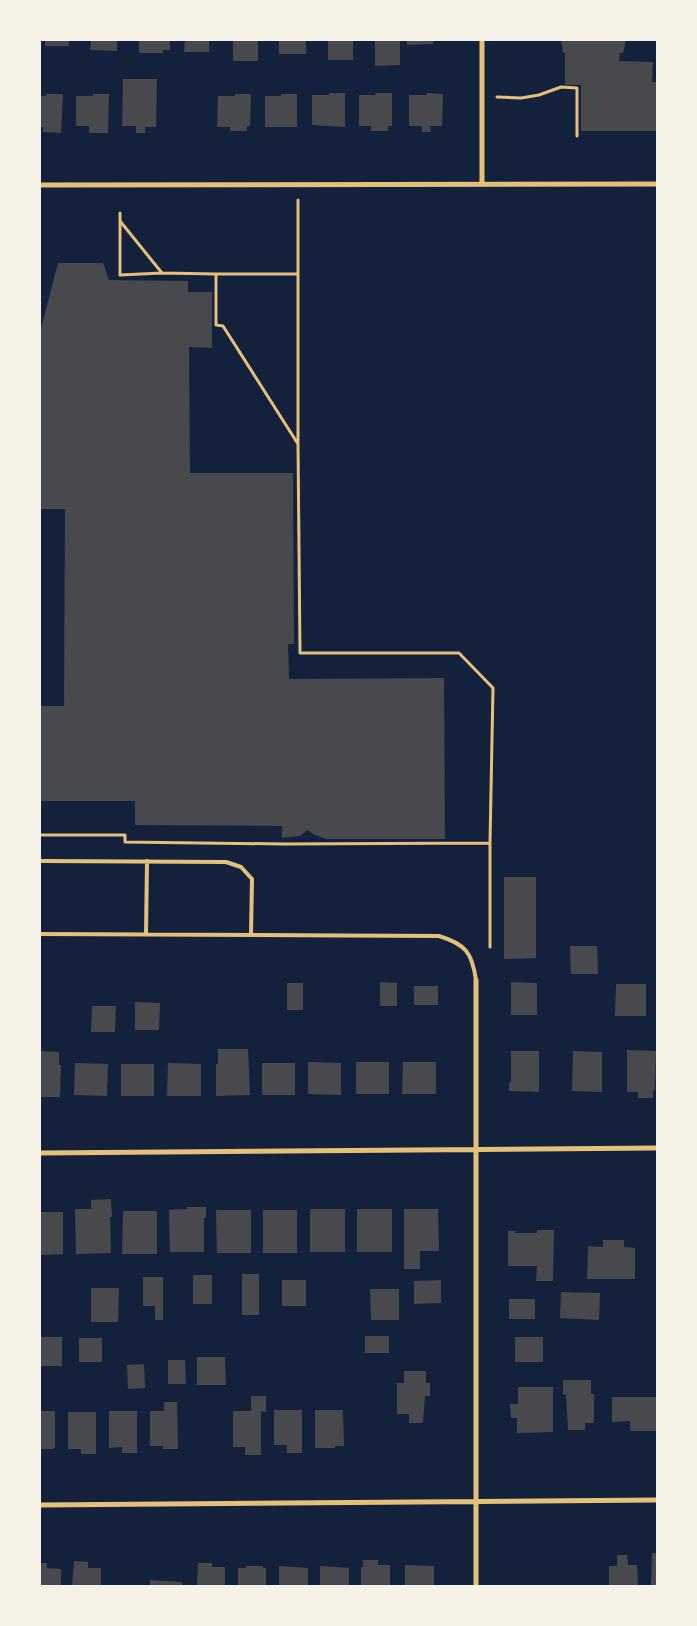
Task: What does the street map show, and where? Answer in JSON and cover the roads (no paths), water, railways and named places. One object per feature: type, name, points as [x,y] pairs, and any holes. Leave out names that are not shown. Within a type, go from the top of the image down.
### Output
[{"type":"street","points":[[482,40],[482,184]]},
{"type":"street","points":[[40,185],[657,184]]},
{"type":"street","points":[[476,980],[476,1586]]},
{"type":"street","points":[[40,1153],[657,1148]]},
{"type":"street","points":[[40,1505],[657,1500]]},
{"type":"lane","points":[[40,861],[226,862],[241,867],[252,879],[251,934]]},
{"type":"lane","points":[[146,934],[147,861]]},
{"type":"lane","points":[[40,934],[439,936],[456,942],[469,954],[474,966],[476,980]]}]
